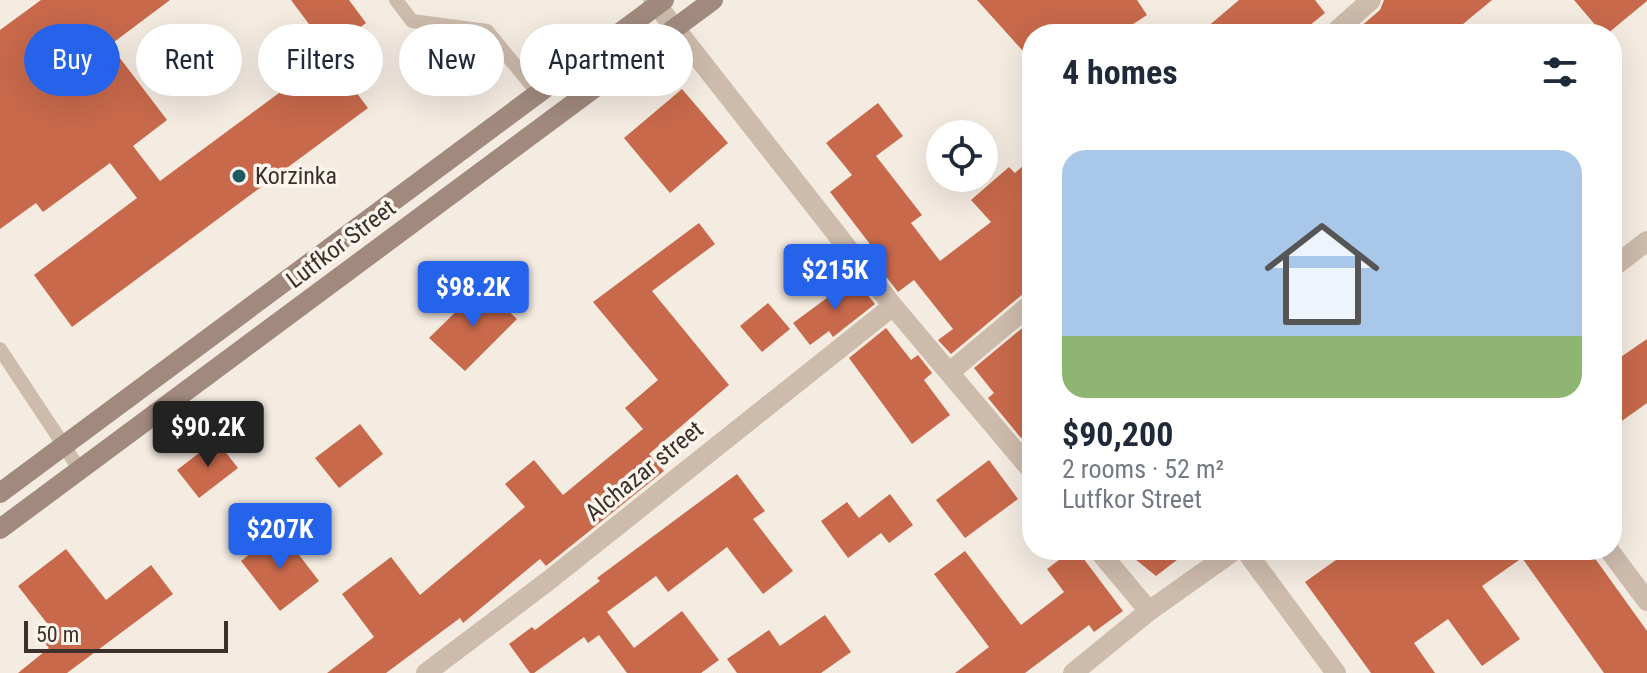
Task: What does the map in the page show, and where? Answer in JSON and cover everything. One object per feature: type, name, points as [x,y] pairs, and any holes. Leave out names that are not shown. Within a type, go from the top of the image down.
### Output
[{"type":"main road","name":"Lutfkor Street","points":[[680,24],[713,0]]},
{"type":"main road","name":"Lutfkor Street","points":[[629,24],[658,2]]},
{"type":"main road","name":"Lutfkor Street","points":[[0,493],[534,96]]},
{"type":"main road","name":"Lutfkor Street","points":[[0,529],[583,96]]},
{"type":"street","points":[[1344,24],[1371,0]]},
{"type":"street","points":[[658,2],[672,24]]},
{"type":"street","points":[[693,51],[893,306],[1022,459]]},
{"type":"street","points":[[1622,260],[1647,241]]},
{"type":"street","name":"Alchazar street","points":[[426,673],[548,581],[893,306]]},
{"type":"street","points":[[950,372],[1022,311]]},
{"type":"street","points":[[1106,560],[1149,611]]},
{"type":"street","points":[[1073,673],[1149,611],[1221,560]]},
{"type":"street","points":[[1252,560],[1336,673]]},
{"type":"street","points":[[1616,560],[1647,601]]},
{"type":"lane","points":[[396,0],[412,21],[487,31],[520,71]]},
{"type":"lane","points":[[0,349],[80,470]]},
{"type":"building","points":[[41,0],[170,0],[120,38],[120,24],[24,24],[24,96],[120,96],[120,58],[136,79],[136,96],[149,96],[167,120],[133,146],[160,181],[275,96],[359,96],[368,108],[72,327],[34,275],[137,198],[110,163],[43,212],[36,203],[0,229],[0,30]]},
{"type":"building","points":[[291,0],[349,0],[366,23],[365,24],[309,24]]},
{"type":"building","points":[[977,0],[1137,0],[1147,15],[1133,24],[1022,24],[1022,50]]},
{"type":"building","points":[[1239,0],[1315,0],[1325,13],[1311,24],[1211,24]]},
{"type":"building","points":[[1384,0],[1492,0],[1463,24],[1364,24],[1380,10]]},
{"type":"building","points":[[1574,0],[1647,0],[1619,24],[1594,24]]},
{"type":"building","points":[[674,96],[688,96],[728,143],[670,193],[624,138]]},
{"type":"building","points":[[878,103],[903,136],[876,156],[922,215],[911,223],[940,261],[991,222],[971,200],[980,192],[998,192],[998,177],[1009,167],[1015,173],[1022,167],[1022,295],[951,354],[938,340],[953,329],[914,280],[898,292],[871,255],[876,252],[830,192],[852,175],[826,143]]},
{"type":"building","points":[[699,223],[715,244],[652,291],[729,385],[649,454],[664,471],[546,566],[540,559],[463,623],[460,618],[386,673],[327,673],[374,637],[342,594],[391,557],[420,595],[525,507],[505,484],[534,460],[563,495],[643,429],[625,408],[658,380],[593,302]]},
{"type":"building","points":[[854,278],[875,304],[833,337],[829,331],[810,345],[793,323]]},
{"type":"building","points":[[482,286],[517,319],[465,371],[429,338]]},
{"type":"building","points":[[768,303],[790,329],[762,352],[740,326]]},
{"type":"building","points":[[886,328],[911,360],[918,355],[932,373],[924,380],[950,415],[912,444],[849,358]]},
{"type":"building","points":[[1022,328],[1021,438],[988,398],[994,393],[974,368]]},
{"type":"building","points":[[1647,339],[1647,403],[1622,421],[1622,356]]},
{"type":"building","points":[[360,424],[383,454],[339,488],[315,458]]},
{"type":"building","points":[[216,440],[238,468],[199,498],[177,470]]},
{"type":"building","points":[[989,460],[1018,499],[965,538],[936,500]]},
{"type":"building","points":[[737,474],[765,511],[753,519],[793,571],[763,594],[727,547],[668,592],[656,576],[607,612],[634,648],[682,611],[719,660],[701,673],[627,673],[599,635],[588,643],[584,637],[530,673],[509,644],[532,627],[535,630],[600,581],[597,578]]},
{"type":"building","points":[[890,494],[913,525],[889,543],[881,533],[848,558],[821,521],[847,502],[859,518]]},
{"type":"building","points":[[280,530],[319,581],[280,611],[241,561]]},
{"type":"building","points":[[66,549],[106,600],[151,565],[173,594],[67,673],[18,673],[49,648],[42,640],[53,631],[18,586]]},
{"type":"building","points":[[965,551],[1021,625],[1064,592],[1047,569],[1059,560],[1085,560],[1123,611],[1094,632],[1089,625],[1025,673],[955,673],[989,647],[934,574]]},
{"type":"building","points":[[1136,560],[1177,560],[1156,576]]},
{"type":"building","points":[[1336,560],[1519,560],[1482,586],[1520,639],[1482,666],[1448,619],[1414,643],[1435,673],[1371,673],[1305,582]]},
{"type":"building","points":[[1523,560],[1596,560],[1647,631],[1647,673],[1604,673]]},
{"type":"building","points":[[825,615],[851,652],[821,673],[737,673],[727,659],[769,630],[780,646]]},
{"type":"place","name":"Korzinka","points":[[239,176]]}]
